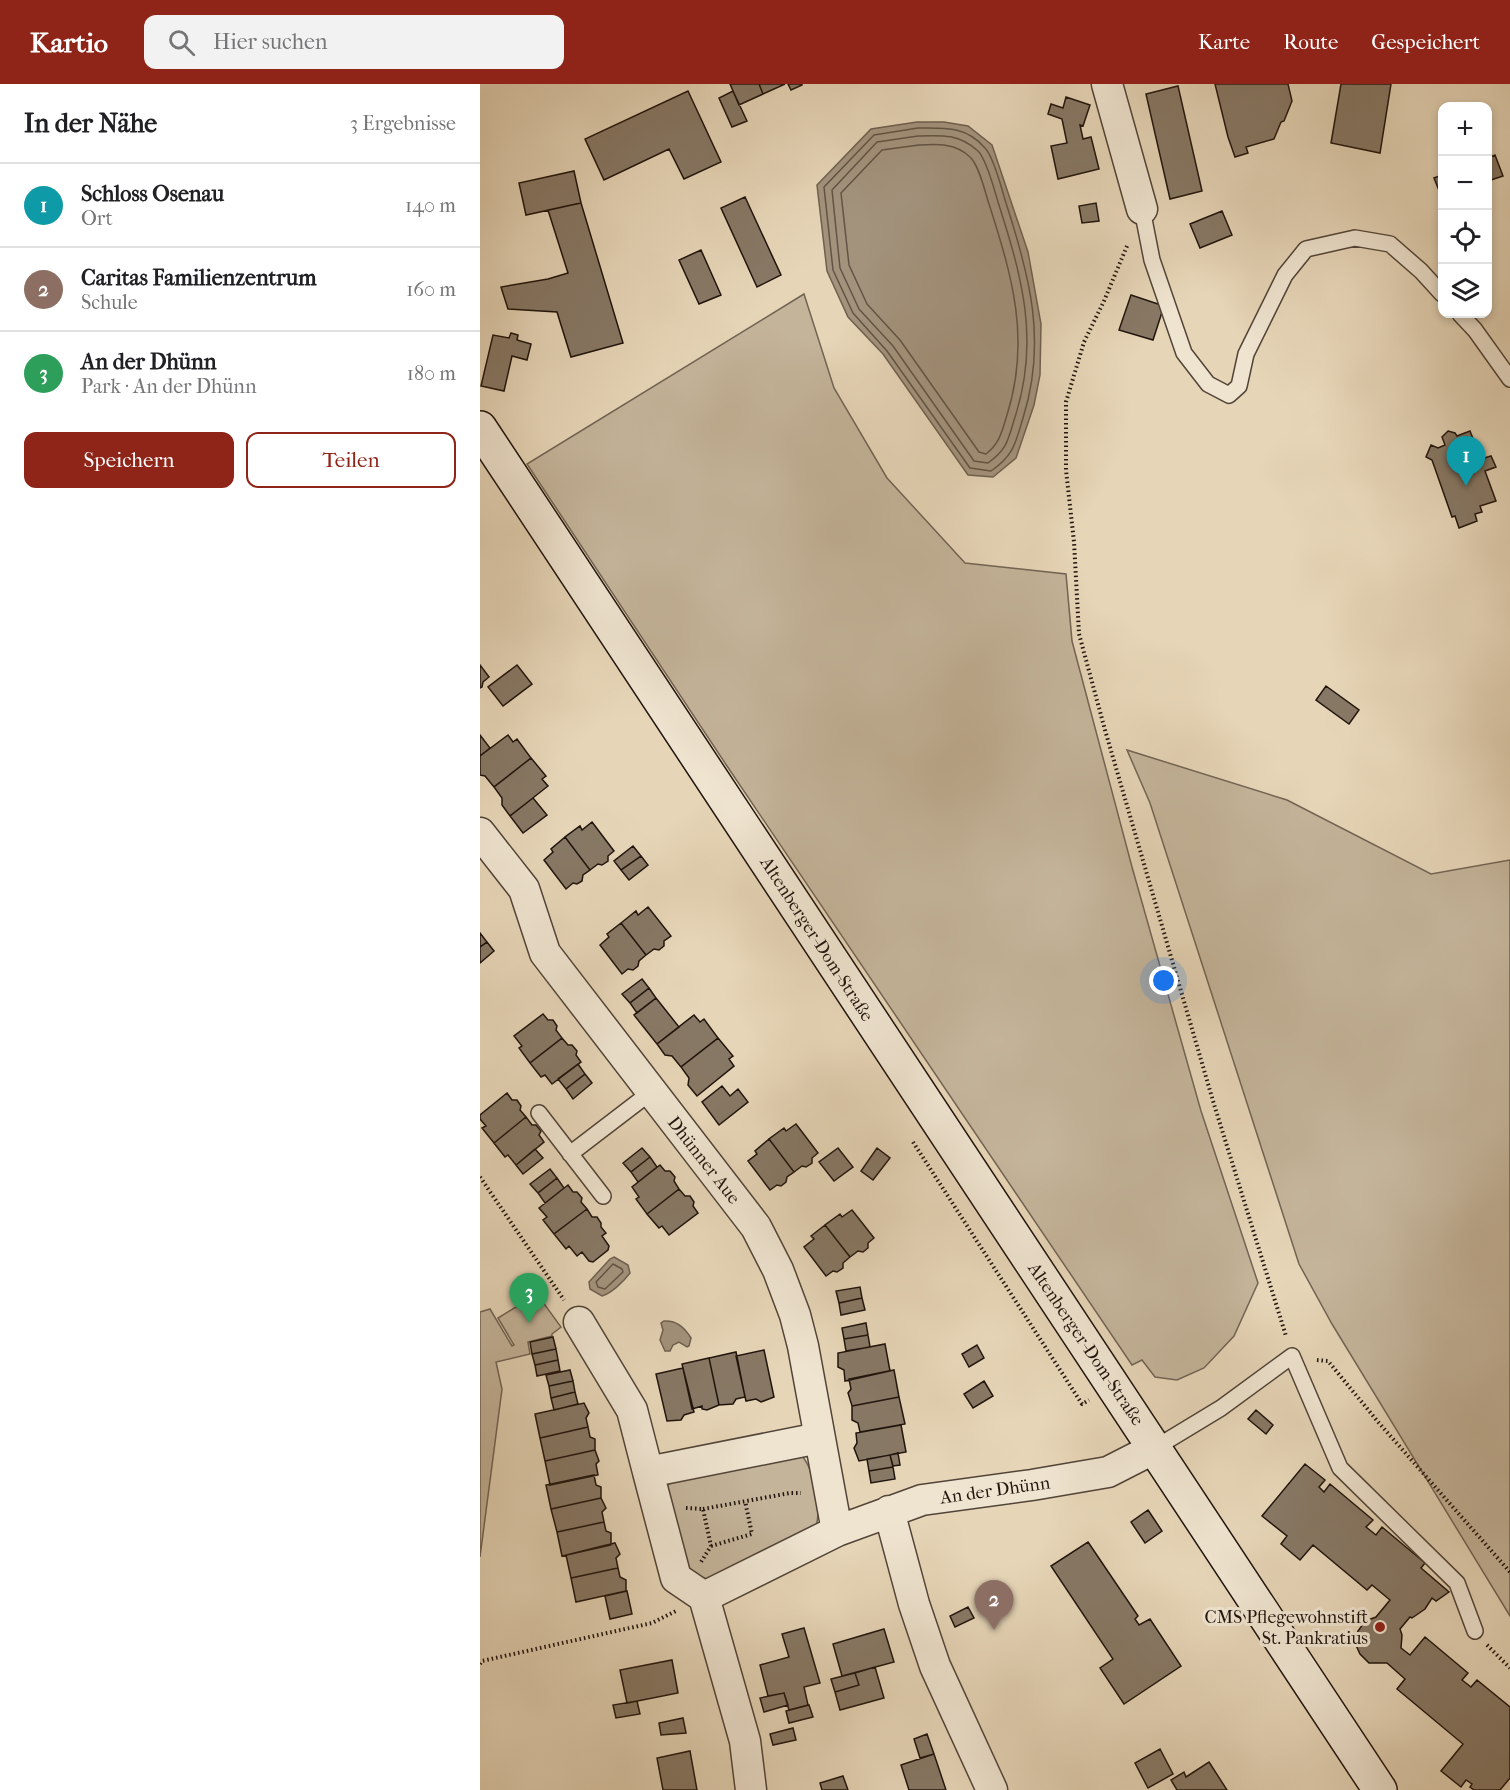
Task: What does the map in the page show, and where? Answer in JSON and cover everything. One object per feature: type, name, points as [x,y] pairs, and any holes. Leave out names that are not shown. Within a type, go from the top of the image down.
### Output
[{"type":"main road","name":"Altenberger-Dom-Straße","points":[[480,428],[1380,1790]]},
{"type":"street","points":[[1107,84],[1142,209]]},
{"type":"street","name":"Dhünner Aue","points":[[480,833],[524,889],[545,953],[756,1227],[778,1270],[795,1315],[803,1346],[837,1531]]},
{"type":"street","points":[[579,1322],[632,1410],[676,1578],[704,1597],[746,1741],[752,1790]]},
{"type":"street","points":[[648,1472],[819,1438]]},
{"type":"street","name":"An der Dhünn","points":[[704,1597],[837,1531],[922,1500],[1108,1472],[1155,1448]]},
{"type":"street","points":[[889,1511],[914,1604],[935,1666],[992,1790]]},
{"type":"lane","points":[[1142,209],[1152,260],[1184,353],[1208,384],[1229,395],[1239,386],[1246,354],[1285,275],[1306,249],[1355,238],[1390,244],[1438,289]]},
{"type":"lane","points":[[1464,318],[1510,378]]},
{"type":"lane","points":[[570,1154],[651,1092]]},
{"type":"lane","points":[[539,1113],[603,1196]]},
{"type":"lane","points":[[1155,1448],[1221,1408],[1292,1356],[1340,1468],[1457,1583],[1475,1631]]},
{"type":"path","points":[[1142,209],[1104,301],[1084,342],[1066,402],[1066,470],[1074,542],[1079,634],[1213,1101],[1292,1356],[1328,1361],[1378,1423],[1510,1572]]},
{"type":"path","points":[[480,1177],[579,1322]]},
{"type":"path","points":[[703,1509],[790,1493],[829,1495]]},
{"type":"path","points":[[711,1546],[752,1534],[745,1501]]},
{"type":"path","points":[[480,1664],[482,1661],[652,1623],[704,1597]]},
{"type":"path","points":[[1475,1631],[1510,1668]]},
{"type":"shaded area","points":[[804,294],[834,388],[887,478],[965,563],[1066,574],[1072,641],[1132,867],[1201,1111],[1258,1283],[1234,1336],[1204,1368],[1177,1380],[1155,1377],[1142,1360],[1132,1365],[727,766],[527,464]]},
{"type":"shaded area","points":[[1127,750],[1287,800],[1431,874],[1510,860],[1510,1616],[1332,1324],[1299,1264],[1150,803]]},
{"type":"shaded area","points":[[537,1294],[561,1327],[552,1336],[528,1342],[530,1354],[496,1362],[502,1389],[480,1557],[480,1312],[490,1309],[512,1346],[514,1345],[498,1318]]},
{"type":"shaded area","points":[[799,1454],[809,1467],[815,1488],[818,1512],[815,1528],[709,1579],[689,1576],[666,1487],[675,1479]]},
{"type":"water","points":[[917,122],[944,122],[968,126],[992,145],[1028,252],[1041,324],[1040,375],[1034,405],[1016,458],[993,477],[968,475],[883,354],[848,317],[827,271],[817,185],[871,129]]},
{"type":"water","points":[[614,1257],[628,1265],[630,1273],[618,1286],[602,1296],[590,1289],[589,1282]]},
{"type":"water","points":[[664,1321],[676,1323],[683,1328],[691,1338],[689,1346],[679,1342],[673,1345],[670,1351],[665,1351],[660,1340],[663,1330],[661,1323]]},
{"type":"building","points":[[730,84],[759,84],[763,94],[739,105]]},
{"type":"building","points":[[759,84],[785,84],[763,94]]},
{"type":"building","points":[[788,84],[802,84],[802,85],[791,90]]},
{"type":"building","points":[[1215,84],[1288,84],[1292,101],[1274,139],[1246,147],[1248,153],[1235,157]]},
{"type":"building","points":[[1341,84],[1391,84],[1380,153],[1331,143]]},
{"type":"building","points":[[1178,86],[1202,191],[1170,199],[1146,94]]},
{"type":"building","points":[[688,91],[721,162],[684,179],[669,149],[604,180],[585,139]]},
{"type":"building","points":[[733,91],[747,121],[732,127],[719,98]]},
{"type":"building","points":[[1066,97],[1090,105],[1083,126],[1080,125],[1083,139],[1091,137],[1099,169],[1058,179],[1051,146],[1067,143],[1062,119],[1048,114],[1051,104],[1063,108]]},
{"type":"building","points":[[1495,155],[1503,176],[1492,180],[1492,156]]},
{"type":"building","points":[[574,171],[581,203],[526,215],[519,183]]},
{"type":"building","points":[[1438,176],[1438,188],[1434,178]]},
{"type":"building","points":[[745,197],[781,275],[757,287],[721,208]]},
{"type":"building","points":[[581,203],[623,343],[571,357],[557,312],[508,309],[501,287],[568,273],[548,210]]},
{"type":"building","points":[[1096,203],[1099,221],[1082,223],[1079,206]]},
{"type":"building","points":[[1222,211],[1232,235],[1200,248],[1190,224]]},
{"type":"building","points":[[701,250],[721,295],[699,304],[679,260]]},
{"type":"building","points":[[1131,295],[1164,306],[1153,340],[1119,330]]},
{"type":"building","points":[[511,333],[518,335],[517,340],[531,344],[527,360],[512,356],[504,391],[481,386],[493,335],[509,338]]},
{"type":"building","points":[[1448,431],[1457,436],[1470,431],[1481,459],[1491,456],[1496,467],[1485,471],[1496,501],[1480,506],[1482,512],[1475,514],[1477,521],[1459,528],[1455,516],[1452,517],[1432,460],[1426,457],[1431,445],[1438,448],[1445,445],[1442,437]]},
{"type":"building","points":[[480,665],[489,677],[480,688]]},
{"type":"building","points":[[517,665],[532,684],[503,706],[488,687]]},
{"type":"building","points":[[1326,686],[1359,710],[1349,724],[1316,700]]},
{"type":"building","points":[[480,735],[490,748],[480,756]]},
{"type":"building","points":[[508,735],[513,742],[517,739],[531,758],[494,787],[485,776],[480,775],[480,756]]},
{"type":"building","points":[[531,758],[546,776],[542,779],[548,786],[510,816],[494,787]]},
{"type":"building","points":[[533,798],[547,815],[523,833],[510,816]]},
{"type":"building","points":[[592,822],[614,851],[608,856],[608,861],[590,870],[565,837],[580,826],[582,830]]},
{"type":"building","points":[[565,837],[590,870],[583,875],[582,881],[577,884],[573,883],[566,889],[544,860],[553,852],[551,849]]},
{"type":"building","points":[[633,846],[641,856],[621,870],[614,861]]},
{"type":"building","points":[[641,856],[648,865],[629,880],[621,870]]},
{"type":"building","points":[[648,907],[671,936],[664,941],[664,946],[659,950],[654,949],[646,955],[621,923],[636,911],[638,915]]},
{"type":"building","points":[[621,923],[646,955],[633,970],[628,969],[622,974],[600,945],[609,937],[607,934]]},
{"type":"building","points":[[480,933],[487,942],[480,947]]},
{"type":"building","points":[[487,942],[494,951],[480,963],[480,947]]},
{"type":"building","points":[[642,979],[649,988],[630,1003],[622,994]]},
{"type":"building","points":[[649,988],[656,998],[637,1013],[630,1003]]},
{"type":"building","points":[[656,998],[679,1027],[657,1044],[634,1015]]},
{"type":"building","points":[[543,1014],[548,1020],[553,1020],[562,1038],[530,1063],[519,1048],[522,1046],[514,1036]]},
{"type":"building","points":[[694,1015],[700,1022],[704,1019],[718,1038],[681,1067],[672,1056],[665,1055],[657,1044]]},
{"type":"building","points":[[562,1038],[577,1051],[576,1055],[581,1062],[552,1084],[545,1075],[541,1077],[530,1063]]},
{"type":"building","points":[[718,1038],[733,1056],[729,1059],[734,1066],[697,1096],[688,1085],[689,1078],[681,1067]]},
{"type":"building","points":[[578,1064],[585,1074],[566,1089],[558,1079]]},
{"type":"building","points":[[585,1074],[592,1083],[573,1099],[566,1089]]},
{"type":"building","points":[[722,1086],[730,1096],[738,1089],[748,1102],[719,1125],[702,1102]]},
{"type":"building","points":[[507,1093],[512,1100],[517,1100],[521,1106],[520,1110],[526,1117],[494,1143],[482,1128],[486,1126],[480,1119],[480,1115]]},
{"type":"building","points":[[526,1117],[541,1131],[539,1135],[544,1142],[516,1165],[508,1155],[505,1157],[494,1143]]},
{"type":"building","points":[[796,1124],[818,1153],[812,1158],[812,1163],[794,1172],[769,1139],[784,1128],[786,1131]]},
{"type":"building","points":[[769,1139],[794,1172],[781,1186],[777,1185],[770,1190],[748,1161],[757,1154],[755,1151]]},
{"type":"building","points":[[642,1148],[650,1157],[631,1172],[623,1163]]},
{"type":"building","points":[[838,1148],[853,1167],[834,1181],[819,1162]]},
{"type":"building","points":[[877,1148],[890,1158],[873,1180],[861,1171]]},
{"type":"building","points":[[535,1149],[543,1158],[523,1174],[516,1165]]},
{"type":"building","points":[[650,1157],[657,1167],[638,1182],[631,1172]]},
{"type":"building","points":[[660,1165],[675,1177],[674,1181],[679,1189],[647,1214],[636,1199],[639,1197],[632,1187]]},
{"type":"building","points":[[550,1169],[557,1178],[538,1193],[530,1184]]},
{"type":"building","points":[[557,1178],[564,1188],[545,1203],[538,1193]]},
{"type":"building","points":[[568,1185],[582,1198],[581,1202],[587,1209],[554,1234],[543,1220],[547,1217],[539,1208]]},
{"type":"building","points":[[679,1189],[685,1196],[690,1196],[698,1213],[669,1235],[662,1226],[659,1228],[647,1214]]},
{"type":"building","points":[[587,1209],[592,1217],[597,1217],[601,1223],[606,1233],[602,1236],[609,1246],[608,1250],[593,1262],[589,1261],[582,1252],[577,1256],[569,1246],[566,1249],[554,1234]]},
{"type":"building","points":[[852,1210],[874,1238],[863,1252],[858,1251],[850,1257],[825,1225],[840,1214],[842,1217]]},
{"type":"building","points":[[825,1225],[850,1257],[843,1263],[843,1268],[826,1276],[804,1247],[814,1239],[811,1236]]},
{"type":"building","points":[[860,1287],[862,1298],[839,1303],[836,1291]]},
{"type":"building","points":[[862,1298],[865,1310],[841,1315],[839,1303]]},
{"type":"building","points":[[866,1323],[868,1335],[844,1339],[842,1328]]},
{"type":"building","points":[[868,1335],[870,1347],[846,1351],[844,1339]]},
{"type":"building","points":[[553,1337],[556,1349],[532,1354],[530,1342]]},
{"type":"building","points":[[885,1344],[890,1371],[845,1381],[844,1370],[838,1367],[838,1353]]},
{"type":"building","points":[[977,1345],[984,1358],[969,1367],[962,1354]]},
{"type":"building","points":[[556,1349],[558,1360],[535,1365],[532,1354]]},
{"type":"building","points":[[764,1350],[774,1397],[761,1402],[756,1399],[746,1401],[736,1356]]},
{"type":"building","points":[[736,1352],[745,1397],[736,1399],[733,1404],[719,1405],[709,1358]]},
{"type":"building","points":[[709,1358],[719,1405],[707,1410],[702,1409],[702,1406],[692,1409],[682,1364]]},
{"type":"building","points":[[558,1360],[560,1371],[537,1376],[535,1365]]},
{"type":"building","points":[[683,1368],[694,1412],[684,1415],[681,1420],[667,1421],[656,1374]]},
{"type":"building","points":[[570,1370],[573,1381],[549,1386],[546,1375]]},
{"type":"building","points":[[894,1370],[899,1397],[852,1406],[848,1393],[851,1389],[849,1379]]},
{"type":"building","points":[[573,1381],[575,1392],[551,1398],[549,1386]]},
{"type":"building","points":[[984,1381],[993,1396],[973,1408],[964,1394]]},
{"type":"building","points":[[575,1392],[578,1404],[554,1410],[551,1398]]},
{"type":"building","points":[[899,1397],[905,1424],[860,1432],[858,1423],[852,1420],[852,1406]]},
{"type":"building","points":[[584,1403],[589,1413],[586,1418],[588,1427],[540,1438],[535,1414]]},
{"type":"building","points":[[1256,1410],[1273,1425],[1266,1434],[1248,1419]]},
{"type":"building","points":[[901,1425],[906,1452],[859,1461],[854,1448],[857,1443],[856,1433]]},
{"type":"building","points":[[588,1427],[590,1437],[595,1439],[595,1450],[545,1461],[540,1438]]},
{"type":"building","points":[[595,1450],[599,1461],[596,1464],[598,1475],[550,1485],[545,1461]]},
{"type":"building","points":[[898,1453],[900,1465],[893,1466],[890,1455]]},
{"type":"building","points":[[890,1455],[893,1467],[869,1471],[867,1459]]},
{"type":"building","name":"CMS Pflegewohnstift St. Pankratius","points":[[1305,1464],[1325,1480],[1319,1487],[1324,1492],[1330,1484],[1373,1520],[1366,1527],[1376,1535],[1382,1527],[1425,1563],[1421,1568],[1449,1592],[1436,1601],[1432,1598],[1425,1609],[1412,1618],[1410,1617],[1400,1629],[1401,1648],[1410,1655],[1425,1637],[1468,1673],[1462,1680],[1471,1687],[1477,1680],[1510,1707],[1510,1778],[1500,1790],[1474,1790],[1470,1787],[1472,1784],[1466,1780],[1461,1787],[1441,1771],[1463,1744],[1397,1689],[1405,1679],[1387,1663],[1369,1663],[1360,1654],[1355,1643],[1358,1631],[1365,1621],[1376,1617],[1390,1600],[1372,1585],[1367,1590],[1313,1545],[1300,1560],[1281,1544],[1287,1536],[1262,1516]]},
{"type":"building","points":[[893,1467],[895,1479],[871,1483],[869,1471]]},
{"type":"building","points":[[594,1475],[596,1485],[601,1487],[601,1498],[551,1509],[546,1485]]},
{"type":"building","points":[[601,1498],[606,1508],[602,1512],[604,1522],[557,1532],[551,1509]]},
{"type":"building","points":[[1148,1510],[1162,1531],[1145,1543],[1131,1522]]},
{"type":"building","points":[[604,1522],[606,1531],[611,1533],[611,1545],[562,1556],[557,1532]]},
{"type":"building","points":[[1088,1542],[1138,1616],[1135,1619],[1139,1625],[1150,1619],[1181,1666],[1124,1704],[1100,1668],[1113,1659],[1051,1566]]},
{"type":"building","points":[[615,1543],[620,1554],[616,1558],[618,1568],[571,1578],[566,1555]]},
{"type":"building","points":[[618,1568],[620,1577],[626,1580],[626,1591],[576,1602],[571,1578]]},
{"type":"building","points":[[627,1591],[632,1614],[610,1619],[605,1596]]},
{"type":"building","points":[[968,1607],[974,1618],[955,1627],[950,1616]]},
{"type":"building","points":[[804,1628],[820,1683],[804,1687],[808,1705],[789,1710],[784,1693],[768,1696],[760,1665],[789,1657],[782,1634]]},
{"type":"building","points":[[884,1629],[894,1662],[842,1676],[833,1644]]},
{"type":"building","points":[[672,1660],[678,1693],[627,1703],[620,1670]]},
{"type":"building","points":[[875,1667],[884,1698],[840,1710],[835,1692],[859,1685],[855,1673]]},
{"type":"building","points":[[855,1673],[859,1685],[835,1692],[831,1679]]},
{"type":"building","points":[[784,1693],[788,1705],[764,1712],[760,1698]]},
{"type":"building","points":[[637,1701],[640,1714],[616,1718],[613,1705]]},
{"type":"building","points":[[809,1705],[813,1717],[789,1723],[786,1711]]},
{"type":"building","points":[[683,1718],[686,1733],[661,1735],[659,1723]]},
{"type":"building","points":[[793,1728],[796,1740],[773,1745],[770,1734]]},
{"type":"building","points":[[927,1734],[934,1754],[920,1758],[914,1739]]},
{"type":"building","points":[[1160,1749],[1173,1774],[1148,1788],[1135,1763]]},
{"type":"building","points":[[690,1751],[697,1790],[663,1790],[657,1758]]},
{"type":"building","points":[[934,1754],[946,1790],[909,1790],[901,1765]]},
{"type":"building","points":[[1209,1762],[1227,1790],[1177,1790],[1171,1780],[1184,1772],[1186,1777]]},
{"type":"building","points":[[843,1776],[848,1790],[822,1790],[820,1783]]},
{"type":"place","name":"Schloss Osenau","points":[[1466,486]]},
{"type":"place","name":"An der Dhünn","points":[[529,1323]]},
{"type":"place","name":"CMS Pflegewohnstift St. Pankratius","points":[[1380,1627]]},
{"type":"place","name":"Caritas Familienzentrum","points":[[994,1630]]}]
